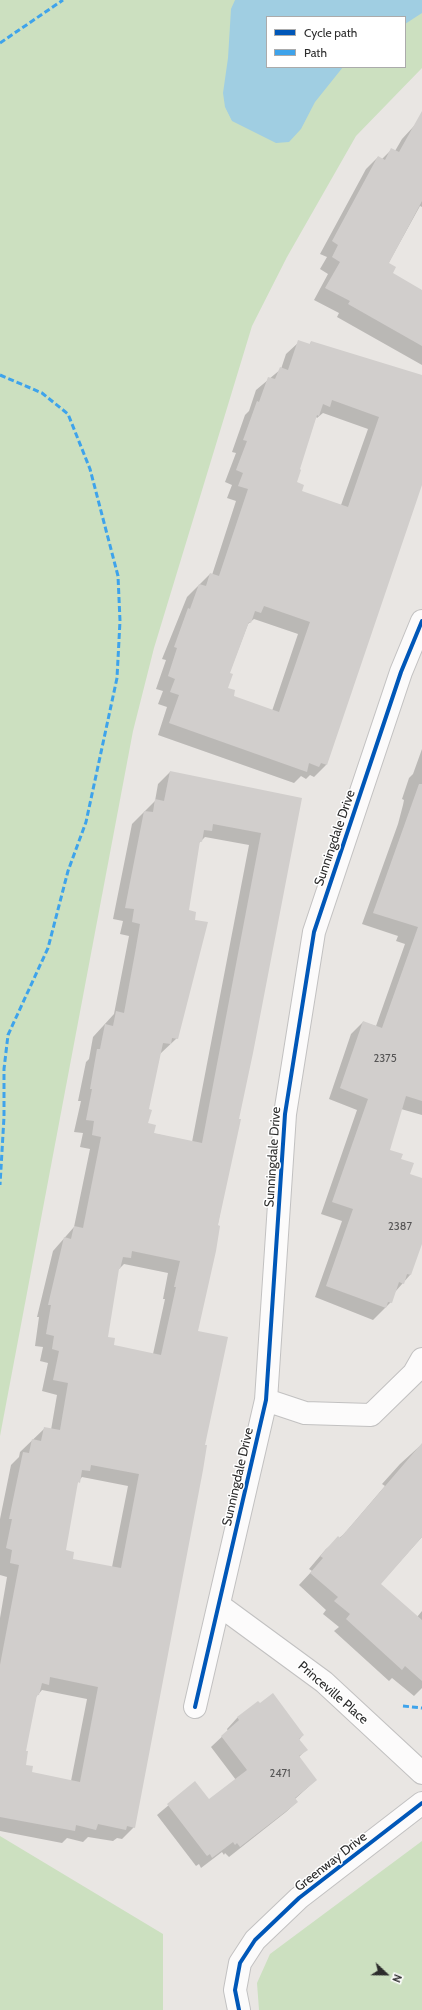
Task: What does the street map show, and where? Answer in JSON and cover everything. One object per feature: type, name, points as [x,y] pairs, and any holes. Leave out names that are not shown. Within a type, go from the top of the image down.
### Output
[{"type":"street","name":"Sunningdale Drive","points":[[195,1707],[266,1400],[285,1114],[314,932],[401,672],[422,621]]},
{"type":"street","points":[[266,1400],[305,1413],[370,1415],[414,1373],[422,1359]]},
{"type":"street","name":"Princeville Place","points":[[219,1605],[324,1682],[422,1773]]},
{"type":"street","name":"Greenway Drive","points":[[239,2010],[235,1990],[240,1962],[255,1940],[299,1898],[422,1803]]},
{"type":"green space","points":[[0,0],[422,0],[422,68],[356,136],[287,257],[252,326],[154,648],[133,731],[0,1436]]},
{"type":"green space","points":[[0,1836],[163,1934],[163,2010],[0,2010]]},
{"type":"green space","points":[[422,1841],[422,2010],[259,2010],[257,1983],[270,1954]]},
{"type":"water","points":[[235,0],[422,0],[422,13],[406,23],[406,16],[266,16],[266,68],[342,68],[315,102],[301,129],[289,142],[276,143],[232,121],[225,107],[223,93],[228,58],[231,9]]},
{"type":"building","points":[[422,111],[422,201],[389,263],[396,267],[393,273],[422,290],[422,346],[348,304],[350,301],[325,288],[340,262],[332,257],[338,245],[332,241],[378,156],[385,160],[391,148],[399,152]]},
{"type":"building","points":[[298,340],[310,344],[311,341],[422,375],[422,485],[327,765],[321,763],[319,767],[309,763],[307,772],[169,723],[179,695],[170,692],[175,679],[168,676],[177,648],[174,647],[188,608],[190,609],[199,584],[206,586],[210,573],[219,576],[248,489],[238,486],[243,473],[236,470],[247,441],[243,440],[257,401],[259,402],[268,377],[275,379],[280,367],[288,370]],"holes":[[[332,400],[379,417],[348,507],[302,491],[304,485],[297,482],[317,415],[319,416],[323,404],[330,407]],[[264,606],[310,622],[279,712],[234,696],[235,690],[228,688],[233,674],[230,673],[249,622],[251,623],[255,611],[261,613]]]},
{"type":"building","points":[[170,771],[302,798],[239,1119],[241,1119],[218,1225],[220,1226],[216,1251],[198,1331],[228,1337],[205,1445],[207,1445],[203,1470],[135,1828],[127,1826],[126,1830],[98,1824],[96,1830],[76,1825],[75,1831],[0,1817],[0,1665],[19,1565],[10,1563],[12,1550],[6,1548],[12,1519],[9,1519],[23,1452],[29,1453],[32,1439],[41,1441],[44,1427],[60,1430],[68,1383],[53,1380],[59,1351],[52,1349],[54,1336],[46,1334],[51,1305],[48,1305],[64,1237],[71,1239],[74,1226],[83,1228],[101,1137],[92,1135],[94,1121],[86,1120],[92,1089],[90,1089],[97,1049],[100,1049],[105,1024],[113,1026],[116,1011],[124,1013],[140,924],[132,922],[134,909],[125,908],[144,811],[153,812],[155,799],[164,801]],"holes":[[[213,824],[261,833],[202,1143],[154,1133],[156,1125],[148,1123],[152,1110],[149,1109],[163,1043],[171,1044],[172,1038],[178,1039],[208,922],[195,920],[196,912],[189,910],[200,841],[202,842],[204,830],[212,831]],[[132,1251],[180,1261],[174,1287],[176,1287],[161,1355],[114,1345],[115,1338],[108,1337],[119,1269],[123,1257],[131,1258]],[[91,1465],[139,1474],[121,1568],[73,1559],[74,1552],[66,1550],[78,1482],[80,1483],[82,1470],[90,1471]],[[50,1677],[98,1687],[80,1782],[32,1772],[33,1766],[26,1765],[28,1751],[26,1751],[37,1695],[39,1695],[42,1683],[49,1685]]]},
{"type":"building","points":[[419,784],[422,784],[422,1101],[406,1096],[390,1150],[403,1154],[401,1159],[414,1163],[410,1174],[422,1178],[422,1244],[411,1275],[407,1274],[404,1284],[399,1282],[392,1303],[388,1302],[386,1308],[326,1286],[353,1209],[332,1202],[368,1099],[340,1088],[363,1021],[382,1028],[418,927],[373,913]]},
{"type":"building","points":[[422,1443],[422,1537],[381,1584],[422,1620],[422,1681],[405,1666],[402,1670],[346,1619],[350,1614],[334,1601],[338,1597],[310,1573],[323,1558],[320,1556],[338,1536],[340,1538]]},
{"type":"building","points":[[273,1693],[304,1735],[299,1739],[308,1750],[299,1756],[317,1780],[295,1798],[298,1802],[240,1847],[237,1843],[235,1845],[233,1842],[212,1858],[210,1854],[207,1856],[167,1804],[195,1781],[209,1799],[247,1770],[221,1736],[239,1720],[237,1717],[258,1701],[260,1703]]},
{"type":"marked path","points":[[0,43],[63,0]]},
{"type":"marked path","points":[[0,375],[42,393],[68,414],[90,469],[118,576],[120,621],[117,678],[86,822],[68,871],[48,948],[8,1035],[4,1069],[4,1117],[0,1185]]},
{"type":"marked path","points":[[403,1706],[422,1708]]},
{"type":"cycle path","points":[[195,1707],[266,1400],[285,1114],[314,932],[401,672],[422,621]]},
{"type":"cycle path","points":[[239,2010],[235,1990],[240,1963],[255,1940],[299,1898],[422,1803]]}]
